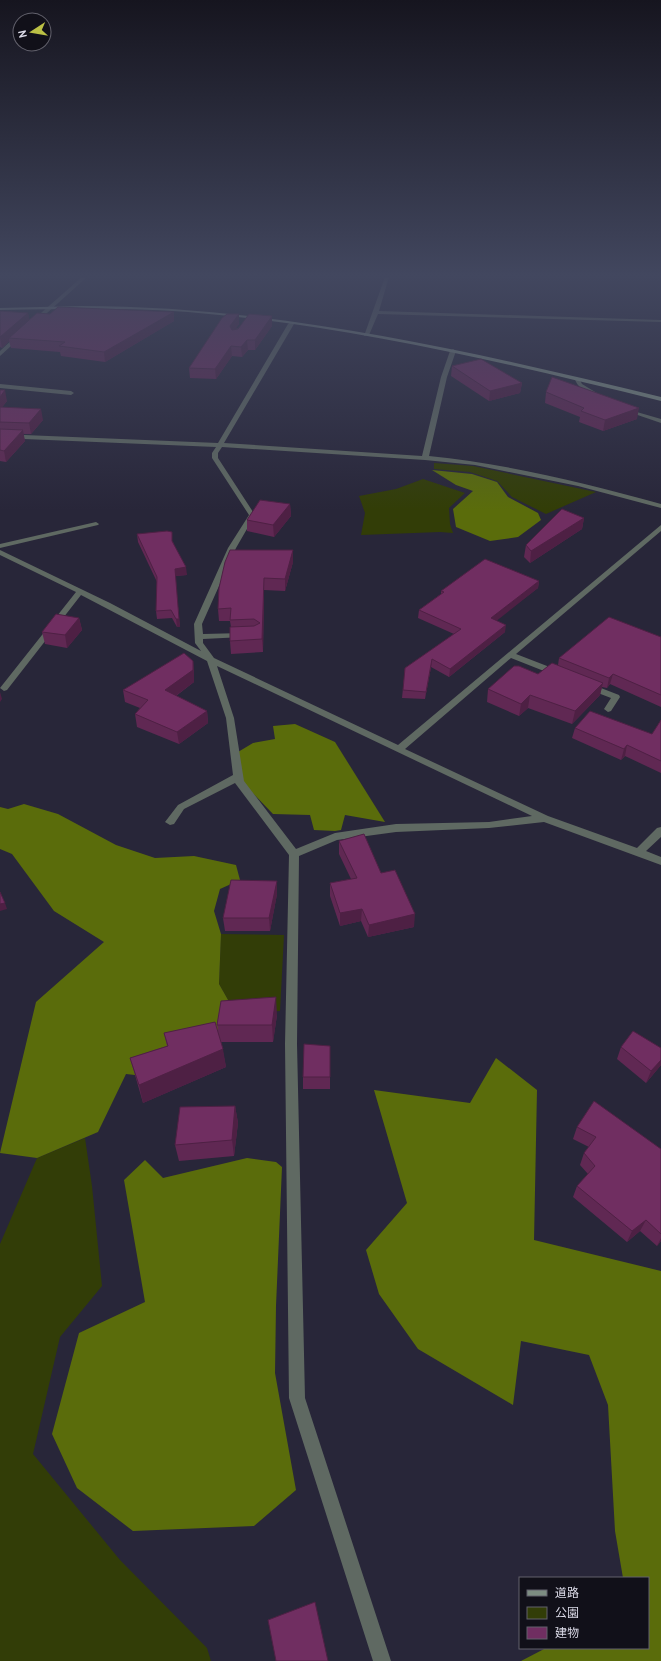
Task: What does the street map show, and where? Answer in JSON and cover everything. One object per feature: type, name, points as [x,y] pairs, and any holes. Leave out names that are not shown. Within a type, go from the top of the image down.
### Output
[{"type":"street","points":[[273,355],[214,453],[215,458],[252,515],[232,548],[198,624],[199,643],[211,660],[230,718],[239,782],[294,854],[291,1044],[297,1398],[382,1661]]},
{"type":"street","points":[[425,458],[444,377],[452,355]]},
{"type":"street","points":[[469,355],[577,378],[661,399]]},
{"type":"street","points":[[577,378],[580,385],[601,398]]},
{"type":"street","points":[[0,386],[71,393]]},
{"type":"street","points":[[616,404],[637,414],[661,422]]},
{"type":"street","points":[[0,436],[220,445],[425,458],[475,463],[579,484],[661,506]]},
{"type":"street","points":[[0,546],[96,524]]},
{"type":"street","points":[[399,749],[661,527]]},
{"type":"street","points":[[0,552],[211,660],[546,818],[661,861]]},
{"type":"street","points":[[4,688],[80,592]]},
{"type":"street","points":[[199,637],[248,635]]},
{"type":"street","points":[[510,655],[567,677]]},
{"type":"street","points":[[581,683],[616,697],[608,709]]},
{"type":"street","points":[[170,822],[181,807],[238,777]]},
{"type":"street","points":[[294,854],[335,837],[381,830],[396,828],[488,825],[546,818]]},
{"type":"street","points":[[639,852],[661,832]]},
{"type":"green space","points":[[434,463],[473,466],[596,492],[546,514],[512,497],[497,481],[470,472],[434,469]]},
{"type":"green space","points":[[432,470],[472,474],[497,482],[508,497],[538,513],[541,520],[518,537],[490,541],[456,527],[453,509],[473,491],[456,485]]},
{"type":"green space","points":[[423,479],[465,493],[449,508],[450,524],[453,533],[440,532],[361,535],[365,513],[359,496],[396,489]]},
{"type":"green space","points":[[295,724],[335,742],[385,822],[345,815],[341,830],[314,830],[310,815],[273,814],[243,783],[238,752],[253,743],[275,739],[273,726]]},
{"type":"green space","points":[[24,804],[58,814],[116,845],[155,858],[194,856],[236,865],[240,880],[220,889],[214,911],[221,934],[219,984],[236,1014],[220,1039],[135,1075],[126,1074],[98,1132],[37,1158],[0,1153],[36,1002],[104,942],[54,911],[12,854],[0,849],[0,807],[8,809]]},
{"type":"green space","points":[[221,934],[284,935],[280,1011],[236,1014],[219,984]]},
{"type":"green space","points":[[496,1058],[537,1090],[534,1240],[661,1271],[661,1661],[521,1661],[544,1649],[649,1649],[649,1577],[623,1577],[615,1531],[608,1405],[589,1355],[521,1341],[513,1405],[418,1349],[379,1294],[366,1250],[407,1203],[374,1090],[470,1103]]},
{"type":"green space","points":[[85,1138],[92,1186],[102,1286],[60,1337],[33,1454],[120,1560],[207,1648],[211,1661],[0,1661],[0,1244],[37,1158]]},
{"type":"green space","points":[[247,1158],[276,1162],[282,1167],[276,1306],[275,1373],[296,1490],[254,1526],[133,1531],[77,1488],[52,1434],[79,1333],[145,1302],[124,1180],[145,1160],[163,1178]]},
{"type":"building","points":[[198,355],[225,355],[215,369],[189,368]]},
{"type":"building","points":[[481,359],[522,383],[490,391],[452,366]]},
{"type":"building","points":[[552,377],[639,408],[605,420],[581,411],[584,408],[546,392]]},
{"type":"building","points":[[0,390],[5,390],[0,397]]},
{"type":"building","points":[[0,407],[41,409],[29,423],[0,422]]},
{"type":"building","points":[[0,429],[23,430],[4,451],[0,450]]},
{"type":"building","points":[[260,500],[290,504],[273,525],[247,520]]},
{"type":"building","points":[[562,509],[584,518],[531,551],[526,545]]},
{"type":"building","points":[[167,531],[172,532],[172,541],[186,567],[175,569],[179,619],[176,619],[171,610],[156,611],[157,577],[137,534]]},
{"type":"building","points":[[230,550],[293,550],[285,579],[264,578],[262,639],[230,641],[230,627],[254,626],[260,623],[254,619],[230,620],[231,608],[218,609],[219,588],[225,562]]},
{"type":"building","points":[[485,559],[539,581],[491,618],[506,625],[450,669],[432,659],[426,692],[403,690],[405,668],[461,629],[419,610],[444,592],[441,591]]},
{"type":"building","points":[[56,614],[79,618],[65,635],[42,632]]},
{"type":"building","points":[[609,617],[661,637],[661,695],[613,674],[609,678],[559,658]]},
{"type":"building","points":[[184,653],[193,661],[193,670],[165,690],[207,711],[177,732],[135,714],[148,700],[123,690]]},
{"type":"building","points":[[552,663],[603,683],[575,711],[530,695],[521,704],[488,689],[514,666],[519,666],[538,674]]},
{"type":"building","points":[[590,711],[652,734],[661,720],[661,761],[627,745],[624,749],[575,728]]},
{"type":"building","points":[[364,834],[381,873],[395,870],[415,914],[369,925],[362,909],[340,913],[330,883],[357,878],[339,841]]},
{"type":"building","points":[[231,880],[277,881],[269,918],[223,918]]},
{"type":"building","points":[[0,892],[5,903],[0,904]]},
{"type":"building","points":[[276,997],[272,1025],[217,1025],[221,1001]]},
{"type":"building","points":[[215,1022],[223,1049],[139,1085],[130,1058],[168,1046],[164,1033]]},
{"type":"building","points":[[633,1031],[661,1048],[661,1060],[651,1071],[621,1047]]},
{"type":"building","points":[[304,1044],[330,1046],[330,1077],[303,1077]]},
{"type":"building","points":[[594,1101],[661,1149],[661,1234],[646,1220],[632,1231],[577,1186],[595,1166],[584,1153],[596,1137],[577,1127]]},
{"type":"building","points":[[235,1106],[232,1140],[175,1145],[180,1107]]},
{"type":"building","points":[[315,1602],[328,1661],[276,1661],[268,1620]]}]
